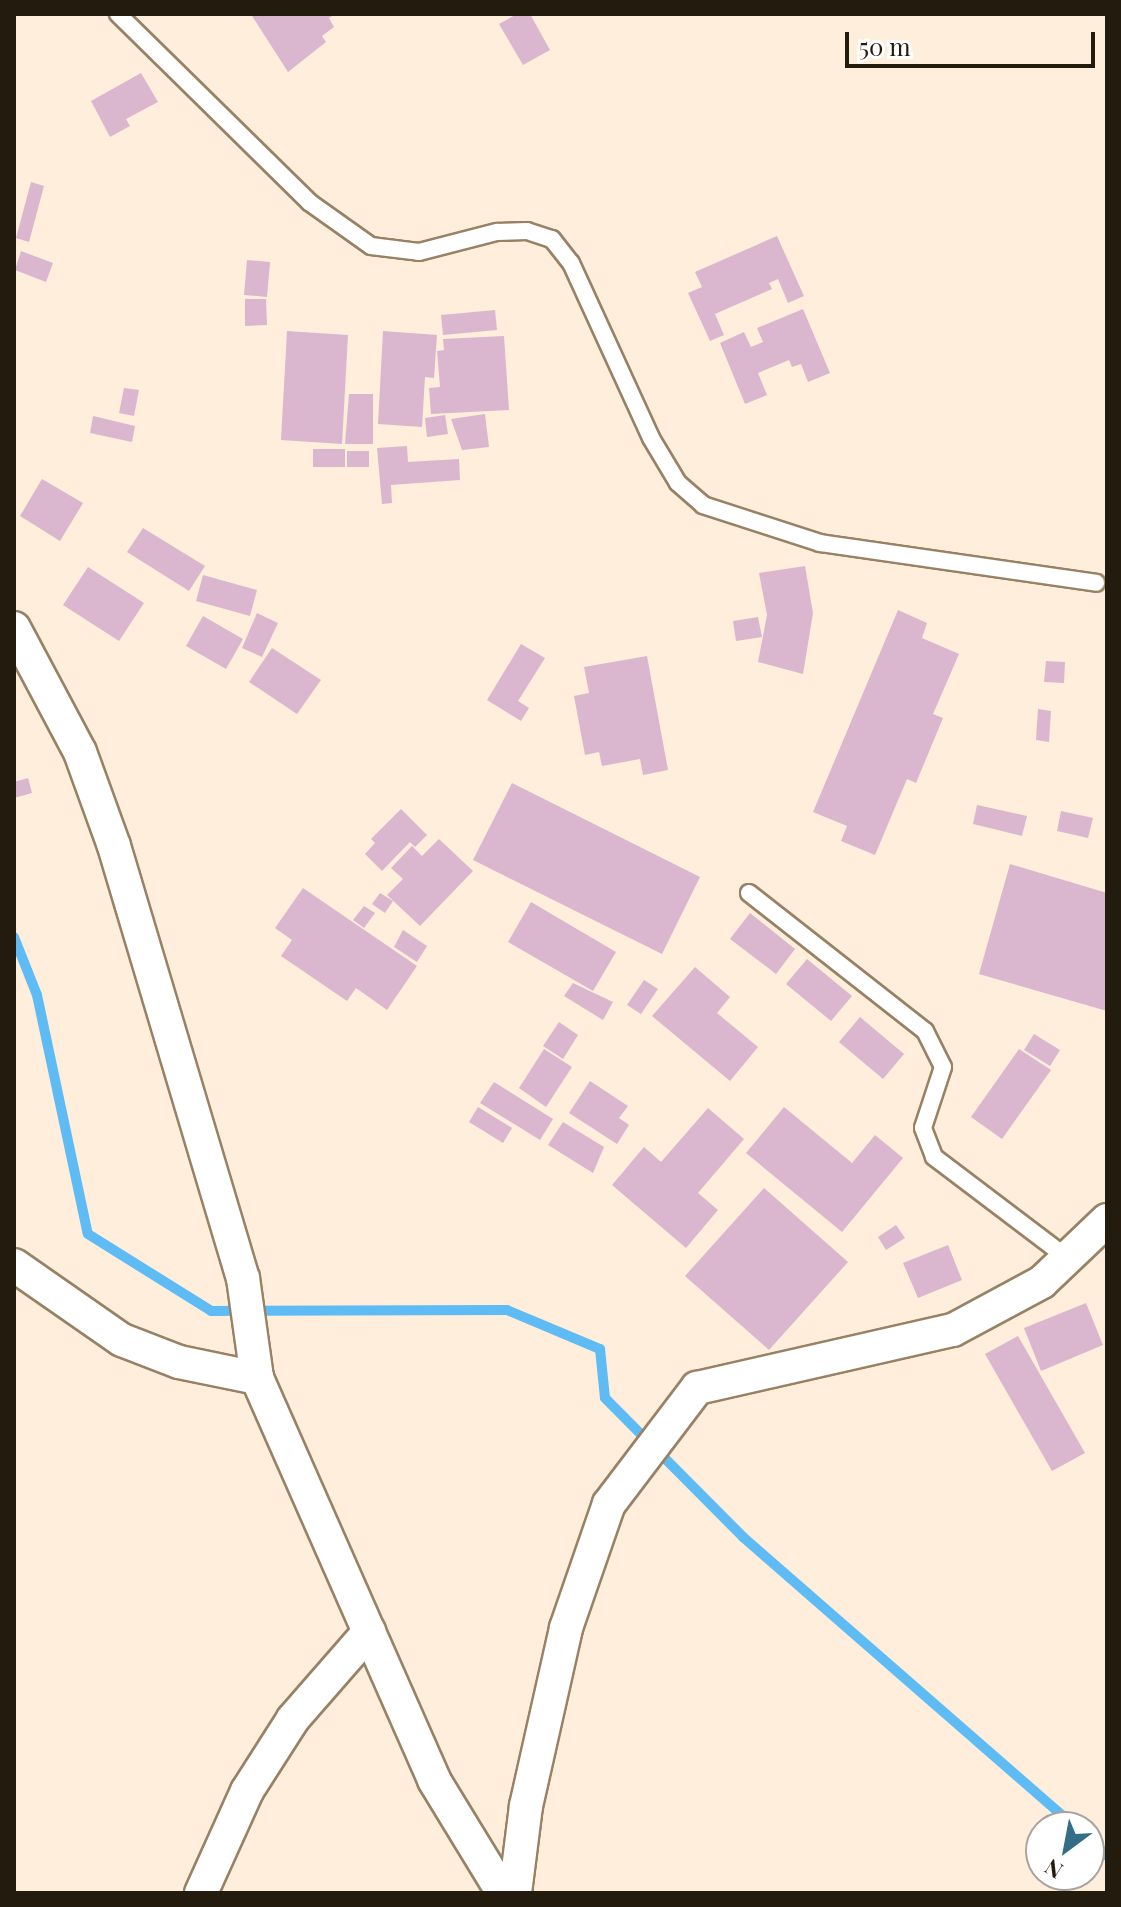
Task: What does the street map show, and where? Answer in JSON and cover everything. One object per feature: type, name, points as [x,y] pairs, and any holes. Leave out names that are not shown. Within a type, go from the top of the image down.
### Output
[{"type":"street","points":[[14,628],[80,752],[99,806],[243,1278],[256,1363],[434,1780],[503,1893]]},
{"type":"street","points":[[515,1893],[526,1806],[566,1628],[609,1504],[697,1388],[953,1330],[1003,1306],[1104,1231]]},
{"type":"street","points":[[14,1265],[122,1340],[179,1362],[256,1363]]},
{"type":"street","points":[[201,1893],[247,1791],[293,1719],[369,1632]]},
{"type":"lane","points":[[118,14],[309,202],[371,246],[419,252],[497,232],[527,231],[552,239],[571,263],[651,438],[678,483],[703,505],[820,543],[1096,583]]},
{"type":"lane","points":[[749,893],[925,1031],[943,1067],[923,1128],[934,1157],[1069,1259]]},
{"type":"building","points":[[335,14],[329,18],[334,27],[322,36],[326,42],[288,72],[252,16]]},
{"type":"building","points":[[517,14],[530,14],[550,50],[523,65],[499,24]]},
{"type":"building","points":[[141,73],[158,102],[126,119],[130,126],[110,137],[91,101]]},
{"type":"building","points":[[31,182],[44,186],[29,242],[16,238]]},
{"type":"building","points":[[777,236],[804,296],[788,303],[778,279],[769,283],[772,289],[715,314],[724,335],[710,341],[688,293],[702,287],[695,272]]},
{"type":"building","points":[[21,251],[53,263],[46,282],[15,270]]},
{"type":"building","points":[[247,260],[270,262],[267,297],[244,295]]},
{"type":"building","points":[[245,299],[266,299],[267,325],[245,326]]},
{"type":"building","points":[[803,309],[830,373],[808,382],[801,364],[792,367],[789,360],[758,373],[767,395],[745,404],[720,343],[744,332],[751,347],[763,342],[757,328]]},
{"type":"building","points":[[495,310],[497,330],[443,335],[441,315]]},
{"type":"building","points":[[287,331],[348,335],[342,444],[281,440]]},
{"type":"building","points":[[383,331],[437,335],[434,378],[425,377],[422,427],[378,424]]},
{"type":"building","points":[[504,336],[509,410],[431,414],[429,388],[440,387],[437,351],[444,350],[443,339]]},
{"type":"building","points":[[124,388],[139,390],[134,416],[119,413]]},
{"type":"building","points":[[349,394],[373,394],[373,444],[345,444]]},
{"type":"building","points":[[485,414],[489,447],[462,450],[451,419]]},
{"type":"building","points":[[445,415],[448,434],[427,437],[425,418]]},
{"type":"building","points":[[93,416],[135,426],[132,442],[90,433]]},
{"type":"building","points":[[407,446],[408,462],[459,459],[460,480],[391,485],[392,503],[382,504],[377,448]]},
{"type":"building","points":[[313,449],[345,449],[345,467],[313,467]]},
{"type":"building","points":[[347,451],[369,451],[369,467],[347,467]]},
{"type":"building","points":[[42,479],[83,503],[60,541],[20,516]]},
{"type":"building","points":[[143,528],[205,566],[189,591],[127,552]]},
{"type":"building","points":[[805,566],[813,613],[803,674],[758,662],[767,615],[759,573]]},
{"type":"building","points":[[88,567],[144,603],[119,641],[63,605]]},
{"type":"building","points":[[203,575],[257,590],[250,616],[196,601]]},
{"type":"building","points":[[898,610],[927,623],[922,638],[959,654],[933,714],[943,718],[916,783],[907,779],[875,855],[841,841],[847,826],[813,812]]},
{"type":"building","points":[[257,613],[278,623],[262,657],[242,648]]},
{"type":"building","points":[[203,616],[243,639],[226,669],[186,646]]},
{"type":"building","points":[[758,617],[762,637],[736,641],[733,621]]},
{"type":"building","points":[[521,644],[545,658],[518,701],[529,708],[521,721],[487,700]]},
{"type":"building","points":[[272,648],[321,680],[297,714],[249,682]]},
{"type":"building","points":[[647,656],[668,770],[643,775],[640,759],[602,766],[599,752],[585,755],[574,696],[589,693],[584,667]]},
{"type":"building","points":[[1046,661],[1065,662],[1064,683],[1044,682]]},
{"type":"building","points":[[1038,709],[1051,711],[1049,742],[1036,740]]},
{"type":"building","points":[[28,778],[32,793],[14,798],[14,782]]},
{"type":"building","points":[[512,783],[700,877],[662,954],[473,860]]},
{"type":"building","points":[[977,805],[1027,816],[1022,836],[973,824]]},
{"type":"building","points":[[401,809],[427,835],[415,847],[410,842],[382,871],[365,854],[375,843],[371,839]]},
{"type":"building","points":[[1061,811],[1093,818],[1088,838],[1057,831]]},
{"type":"building","points":[[439,839],[473,871],[420,926],[387,895],[403,879],[391,868],[412,846],[422,856]]},
{"type":"building","points":[[1010,864],[1107,893],[1107,1011],[979,974]]},
{"type":"building","points":[[303,888],[417,966],[387,1010],[356,988],[347,1001],[281,956],[292,940],[275,928]]},
{"type":"building","points":[[380,893],[393,901],[385,913],[372,904]]},
{"type":"building","points":[[531,902],[616,952],[593,991],[508,942]]},
{"type":"building","points":[[364,906],[375,913],[364,928],[353,920]]},
{"type":"building","points":[[750,913],[795,949],[776,974],[730,939]]},
{"type":"building","points":[[403,930],[427,946],[417,962],[394,947]]},
{"type":"building","points":[[807,959],[852,996],[831,1021],[786,984]]},
{"type":"building","points":[[695,967],[730,997],[717,1013],[758,1047],[730,1081],[652,1016]]},
{"type":"building","points":[[644,980],[658,989],[641,1014],[627,1005]]},
{"type":"building","points":[[573,983],[613,1002],[603,1020],[564,996]]},
{"type":"building","points":[[860,1017],[904,1054],[883,1079],[839,1042]]},
{"type":"building","points":[[559,1022],[578,1035],[563,1059],[543,1046]]},
{"type":"building","points":[[1034,1034],[1060,1050],[1050,1066],[1024,1050]]},
{"type":"building","points":[[544,1049],[572,1067],[546,1107],[519,1088]]},
{"type":"building","points":[[1019,1049],[1051,1070],[1002,1139],[971,1117]]},
{"type":"building","points":[[590,1081],[628,1106],[619,1118],[629,1125],[617,1144],[569,1113]]},
{"type":"building","points":[[494,1082],[553,1119],[540,1140],[480,1103]]},
{"type":"building","points":[[478,1107],[512,1128],[503,1143],[469,1122]]},
{"type":"building","points":[[784,1107],[852,1163],[875,1135],[903,1158],[842,1232],[746,1153]]},
{"type":"building","points":[[708,1108],[744,1139],[698,1193],[718,1210],[686,1248],[612,1185],[644,1147],[661,1162]]},
{"type":"building","points":[[563,1122],[604,1147],[593,1173],[548,1145]]},
{"type":"building","points":[[764,1188],[848,1262],[769,1350],[685,1276]]},
{"type":"building","points":[[896,1225],[905,1238],[886,1250],[878,1237]]},
{"type":"building","points":[[948,1245],[962,1280],[918,1298],[903,1263]]},
{"type":"building","points":[[1086,1303],[1103,1345],[1041,1371],[1024,1328]]},
{"type":"building","points":[[1018,1336],[1085,1453],[1052,1471],[985,1354]]},
{"type":"waterway","points":[[14,937],[37,995],[88,1234],[211,1311],[507,1310],[600,1349],[605,1398],[743,1537],[1058,1811]]}]
